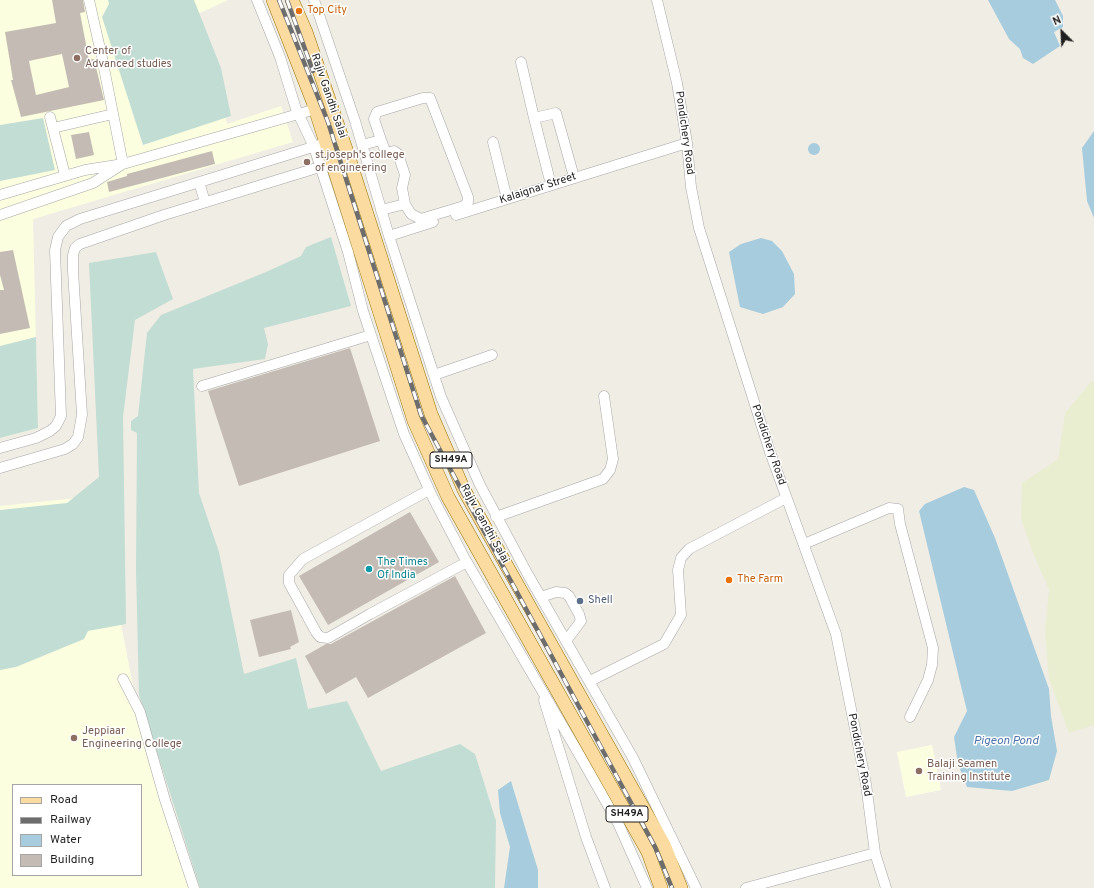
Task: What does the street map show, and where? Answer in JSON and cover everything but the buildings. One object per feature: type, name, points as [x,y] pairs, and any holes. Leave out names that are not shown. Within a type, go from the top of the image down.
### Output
[{"type":"main road","name":"Rajiv Gandhi Salai","points":[[273,0],[316,110],[320,145],[326,165],[345,204],[414,421],[445,490],[581,746],[648,852],[661,888]]},
{"type":"main road","name":"Rajiv Gandhi Salai","points":[[292,0],[306,32],[349,158],[431,414],[464,490],[664,845],[681,888]]},
{"type":"main road","points":[[345,204],[362,200]]},
{"type":"street","points":[[89,0],[123,164]]},
{"type":"street","points":[[257,0],[280,57],[299,114],[320,145]]},
{"type":"street","points":[[314,0],[362,145],[389,236],[441,397],[480,485],[496,517],[540,597],[633,758],[696,888]]},
{"type":"street","name":"Pondichery Road","points":[[657,0],[676,83],[687,143],[691,187],[706,252],[770,452],[836,634],[866,784],[875,853],[886,888]]},
{"type":"street","points":[[521,62],[549,177]]},
{"type":"street","points":[[423,98],[430,98],[468,197],[468,202],[464,206],[421,219],[411,214],[405,204],[402,188],[405,175],[398,154],[394,151],[386,153],[381,140],[374,119],[377,112],[423,98]]},
{"type":"street","points":[[0,195],[65,175],[99,167],[123,164],[316,110]]},
{"type":"street","points":[[534,118],[556,113],[574,177]]},
{"type":"street","points":[[52,128],[113,114]]},
{"type":"street","points":[[50,117],[65,175]]},
{"type":"street","points":[[0,448],[36,438],[50,432],[56,426],[61,416],[55,250],[58,237],[66,226],[80,219],[342,138]]},
{"type":"street","points":[[362,145],[381,140]]},
{"type":"street","points":[[493,142],[507,199]]},
{"type":"street","name":"Kalaignar Street","points":[[389,236],[574,177],[687,143]]},
{"type":"street","points":[[0,468],[65,449],[73,444],[78,437],[82,415],[73,271],[73,255],[75,248],[80,244],[206,202],[349,158]]},
{"type":"street","points":[[0,215],[92,183],[123,164]]},
{"type":"street","points":[[326,165],[363,311],[404,434],[429,490],[467,562],[538,682],[581,746],[647,888]]},
{"type":"street","points":[[199,182],[206,202]]},
{"type":"street","points":[[381,210],[405,204]]},
{"type":"street","points":[[202,386],[371,335]]},
{"type":"street","points":[[434,374],[492,355]]},
{"type":"street","points":[[496,517],[603,478],[610,470],[613,459],[604,396]]},
{"type":"street","points":[[429,490],[303,559],[289,575],[289,583],[316,632],[320,637],[328,638],[467,562]]},
{"type":"street","points":[[590,682],[664,644],[681,615],[678,570],[680,558],[689,549],[786,498]]},
{"type":"street","points":[[804,544],[890,508],[898,509],[900,524],[933,648],[932,665],[928,680],[910,717]]},
{"type":"street","points":[[540,597],[556,592],[565,593],[576,608],[581,621],[566,641]]},
{"type":"street","points":[[123,679],[140,712],[165,800],[194,888]]},
{"type":"street","points":[[538,682],[586,837],[605,888]]},
{"type":"street","points":[[746,888],[875,853]]},
{"type":"shaded area","points":[[0,0],[228,0],[191,17],[215,76],[227,124],[281,106],[293,142],[33,219],[38,428],[0,438]]},
{"type":"shaded area","points":[[108,0],[194,0],[221,68],[231,116],[143,145],[102,17],[109,4]]},
{"type":"shaded area","points":[[43,118],[55,170],[0,181],[0,125]]},
{"type":"shaded area","points":[[331,237],[351,306],[264,328],[268,344],[265,359],[193,369],[199,493],[219,552],[244,674],[296,658],[308,709],[347,701],[381,771],[460,744],[475,754],[496,821],[495,888],[200,888],[139,695],[136,570],[137,433],[131,430],[131,421],[138,416],[147,333],[161,315],[301,256],[306,247]]},
{"type":"shaded area","points":[[156,252],[173,299],[135,320],[123,417],[126,624],[88,631],[84,639],[16,667],[0,670],[0,510],[67,503],[99,477],[89,263]]},
{"type":"shaded area","points":[[36,337],[38,428],[0,438],[0,346]]},
{"type":"shaded area","points":[[1094,381],[1094,725],[1069,733],[1049,679],[1045,634],[1049,589],[1033,553],[1021,519],[1022,483],[1058,459],[1065,413],[1091,382]]},
{"type":"shaded area","name":"Jeppiaar Engineering College","points":[[96,496],[134,691],[197,888],[0,888],[0,506]]},
{"type":"shaded area","name":"Balaji Seamen Training Institute","points":[[932,745],[941,790],[906,797],[897,752]]},
{"type":"water","points":[[988,0],[1055,0],[1063,16],[1063,27],[1054,32],[1060,46],[1033,64],[1023,58],[1020,49],[1009,39]]},
{"type":"water","points":[[1094,131],[1094,218],[1087,201],[1082,148]]},
{"type":"water","points":[[816,143],[819,144],[819,154],[812,155],[809,154],[808,147],[809,144]]},
{"type":"water","points":[[761,238],[772,241],[782,251],[794,274],[795,294],[783,307],[763,314],[740,307],[729,252],[741,244]]},
{"type":"water","name":"Pigeon Pond","points":[[964,487],[974,490],[995,538],[1049,689],[1051,716],[1057,751],[1049,780],[1012,791],[967,787],[958,764],[954,737],[967,711],[919,511],[925,504]]},
{"type":"water","points":[[511,781],[538,870],[538,888],[504,888],[510,847],[500,813],[498,790]]},
{"type":"railway","points":[[279,0],[328,122],[421,415],[655,847],[672,888]]},
{"type":"railway","points":[[287,0],[313,71]]},
{"type":"place","name":"Top City","points":[[299,11]]},
{"type":"place","name":"Center of Advanced studies","points":[[77,58]]},
{"type":"place","name":"st.joseph's college of engineering","points":[[307,162]]},
{"type":"place","name":"The Times Of India","points":[[369,569]]},
{"type":"place","name":"The Farm","points":[[729,580]]},
{"type":"place","name":"Shell","points":[[580,601]]},
{"type":"place","name":"Jeppiaar Engineering College","points":[[74,738]]},
{"type":"place","name":"Balaji Seamen Training Institute","points":[[919,771]]}]
